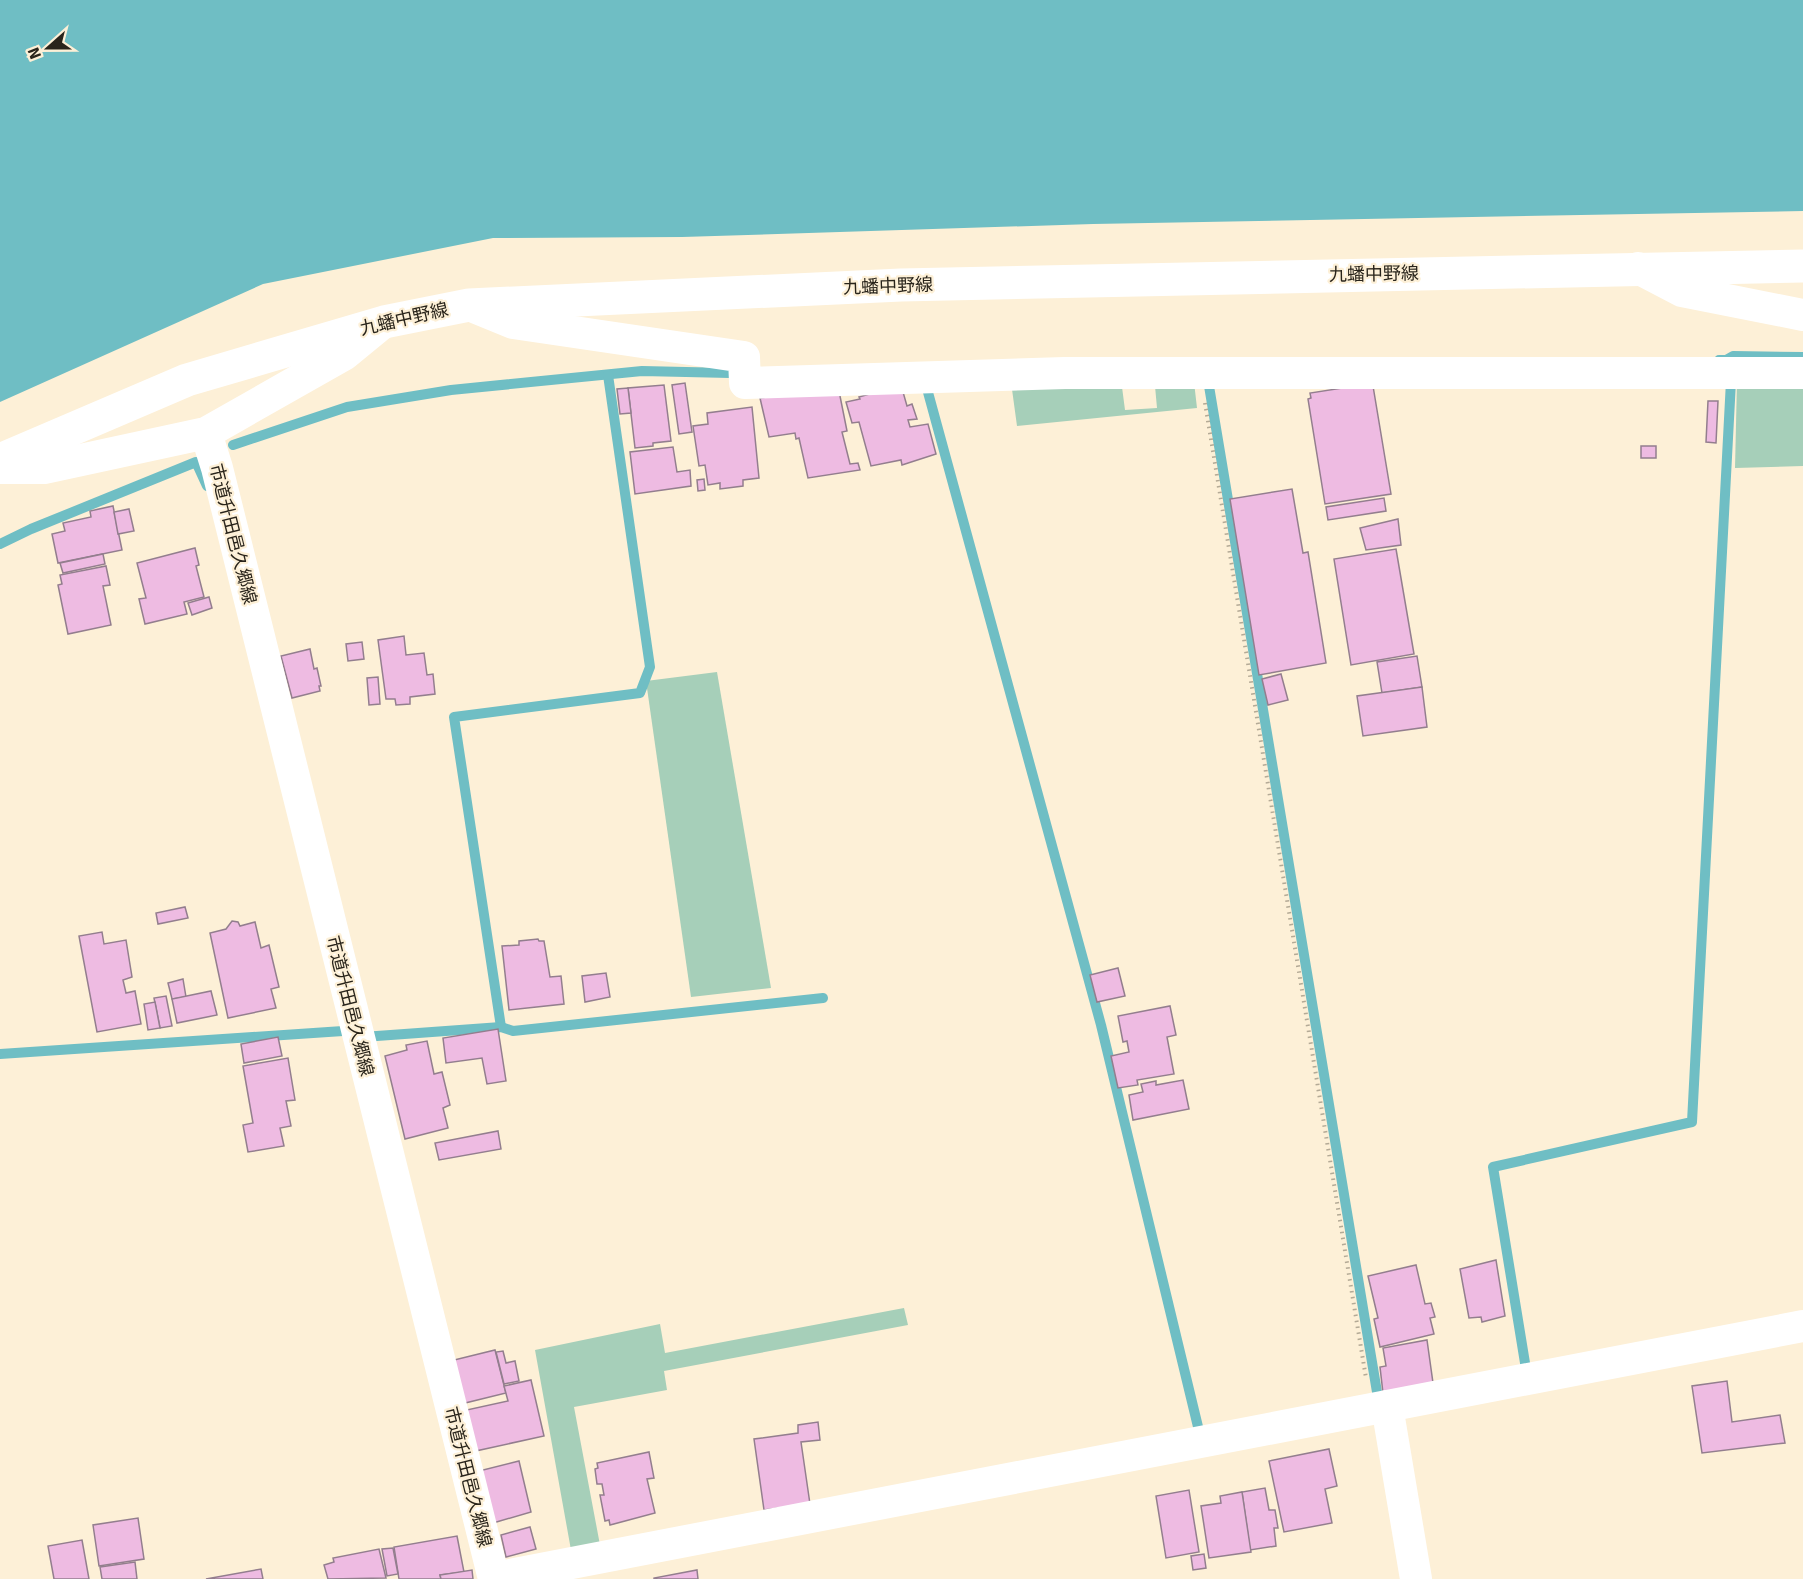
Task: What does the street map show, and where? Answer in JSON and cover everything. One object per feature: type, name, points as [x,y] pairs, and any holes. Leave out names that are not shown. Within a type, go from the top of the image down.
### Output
[{"type":"main road","name":"九蟠中野線","points":[[0,460],[187,380],[384,322],[469,305],[901,285],[1803,266]]},
{"type":"street","points":[[1638,268],[1682,291],[1803,315]]},
{"type":"street","points":[[469,305],[513,323],[744,357],[745,383],[1065,373],[1803,373]]},
{"type":"street","points":[[0,468],[44,468],[206,433],[345,354],[384,322]]},
{"type":"street","name":"市道升田邑久郷線","points":[[206,433],[217,468],[494,1578]]},
{"type":"street","points":[[494,1578],[1384,1414],[1803,1326]]},
{"type":"street","points":[[1384,1414],[1416,1579]]},
{"type":"path","points":[[1200,374],[1384,1414]]},
{"type":"green space","points":[[1737,381],[1803,382],[1803,466],[1735,468]]},
{"type":"green space","points":[[1011,382],[1194,382],[1197,408],[1017,426]],"holes":[[[1155,386],[1157,408],[1125,410],[1122,387]]]},
{"type":"green space","points":[[717,672],[771,988],[691,997],[646,681]]},
{"type":"green space","points":[[904,1308],[908,1325],[664,1371],[667,1390],[574,1407],[600,1545],[571,1550],[535,1350],[660,1324],[665,1353]]},
{"type":"water","points":[[0,0],[1803,0],[1803,211],[1093,224],[682,237],[493,238],[263,284],[0,402]]},
{"type":"building","points":[[685,383],[692,432],[679,434],[672,385]]},
{"type":"building","points":[[1368,384],[1373,386],[1391,494],[1325,504],[1308,399],[1311,398],[1310,393]]},
{"type":"building","points":[[664,385],[671,441],[635,448],[628,388]]},
{"type":"building","points":[[901,385],[907,406],[912,404],[917,419],[908,420],[910,427],[928,424],[936,454],[902,465],[901,460],[871,466],[859,422],[852,423],[846,402]]},
{"type":"building","points":[[838,386],[847,431],[842,432],[850,464],[858,463],[860,470],[808,478],[799,438],[796,439],[795,433],[769,437],[760,398]]},
{"type":"building","points":[[628,388],[631,413],[620,414],[617,389]]},
{"type":"building","points":[[1708,401],[1718,401],[1716,443],[1706,442]]},
{"type":"building","points":[[752,407],[759,478],[743,480],[743,486],[720,489],[720,483],[708,485],[705,465],[699,466],[693,426],[708,424],[707,413]]},
{"type":"building","points":[[1641,446],[1656,446],[1656,458],[1641,458]]},
{"type":"building","points":[[673,447],[677,472],[690,470],[691,486],[635,494],[630,452]]},
{"type":"building","points":[[704,479],[705,490],[698,491],[697,480]]},
{"type":"building","points":[[1292,489],[1303,553],[1308,552],[1326,663],[1259,675],[1230,499]]},
{"type":"building","points":[[1384,498],[1386,511],[1328,520],[1326,507]]},
{"type":"building","points":[[113,506],[122,550],[58,563],[52,534],[65,531],[63,523],[91,517],[90,511]]},
{"type":"building","points":[[129,509],[134,531],[118,534],[114,512]]},
{"type":"building","points":[[1398,519],[1401,545],[1366,550],[1360,528]]},
{"type":"building","points":[[195,548],[199,565],[196,566],[204,597],[184,602],[187,614],[145,624],[139,599],[146,598],[137,563]]},
{"type":"building","points":[[1396,549],[1414,654],[1351,665],[1334,559]]},
{"type":"building","points":[[103,554],[105,564],[63,573],[60,563]]},
{"type":"building","points":[[106,566],[110,585],[103,586],[111,625],[68,634],[58,585],[62,584],[60,575]]},
{"type":"building","points":[[209,597],[212,608],[192,615],[188,603]]},
{"type":"building","points":[[404,636],[406,655],[424,653],[427,675],[433,674],[435,694],[410,697],[410,704],[396,705],[395,699],[386,699],[378,640]]},
{"type":"building","points":[[362,642],[364,659],[348,661],[346,644]]},
{"type":"building","points":[[310,649],[314,669],[317,668],[320,691],[292,698],[281,656]]},
{"type":"building","points":[[1417,656],[1422,687],[1382,693],[1377,662]]},
{"type":"building","points":[[1281,674],[1288,700],[1268,705],[1262,679]]},
{"type":"building","points":[[378,677],[380,704],[369,705],[367,678]]},
{"type":"building","points":[[1422,687],[1427,727],[1363,736],[1357,696]]},
{"type":"building","points":[[185,907],[188,918],[158,924],[156,913]]},
{"type":"building","points":[[232,921],[238,922],[240,926],[255,922],[261,948],[269,945],[279,987],[271,989],[276,1008],[228,1018],[210,933],[226,929]]},
{"type":"building","points":[[102,932],[104,944],[126,940],[132,977],[123,980],[126,993],[135,991],[141,1024],[97,1032],[79,936]]},
{"type":"building","points":[[538,939],[544,941],[550,977],[561,976],[564,1004],[509,1010],[502,946],[519,945],[519,941]]},
{"type":"building","points":[[1118,968],[1125,996],[1097,1002],[1090,975]]},
{"type":"building","points":[[606,973],[610,997],[585,1002],[582,976]]},
{"type":"building","points":[[183,979],[186,997],[172,999],[168,983]]},
{"type":"building","points":[[211,991],[217,1015],[177,1023],[172,999]]},
{"type":"building","points":[[166,996],[172,1026],[160,1028],[154,998]]},
{"type":"building","points":[[155,1002],[160,1028],[148,1030],[144,1004]]},
{"type":"building","points":[[1170,1006],[1176,1035],[1167,1037],[1174,1074],[1137,1080],[1138,1085],[1118,1088],[1111,1056],[1129,1052],[1127,1041],[1123,1042],[1118,1016]]},
{"type":"building","points":[[498,1029],[506,1081],[487,1084],[482,1058],[446,1063],[443,1038]]},
{"type":"building","points":[[278,1037],[282,1056],[244,1063],[241,1044]]},
{"type":"building","points":[[427,1041],[434,1074],[442,1072],[450,1105],[443,1108],[448,1128],[405,1139],[385,1056],[407,1050],[406,1045]]},
{"type":"building","points":[[288,1058],[295,1100],[286,1101],[291,1126],[280,1128],[284,1146],[248,1152],[243,1125],[253,1123],[243,1066]]},
{"type":"building","points":[[1183,1080],[1189,1109],[1133,1120],[1129,1095],[1143,1092],[1141,1084],[1156,1081],[1156,1085]]},
{"type":"building","points":[[498,1131],[501,1149],[439,1160],[435,1143]]},
{"type":"building","points":[[1496,1260],[1505,1316],[1482,1322],[1481,1317],[1469,1318],[1460,1269]]},
{"type":"building","points":[[1416,1265],[1425,1304],[1431,1303],[1435,1317],[1430,1318],[1434,1334],[1380,1347],[1374,1319],[1378,1318],[1368,1276]]},
{"type":"building","points":[[1427,1340],[1433,1383],[1383,1393],[1380,1367],[1386,1366],[1383,1348]]},
{"type":"building","points":[[495,1350],[506,1393],[461,1404],[450,1361]]},
{"type":"building","points":[[503,1351],[506,1363],[515,1361],[519,1381],[504,1384],[496,1352]]},
{"type":"building","points":[[531,1380],[544,1436],[471,1452],[462,1411],[508,1401],[504,1386]]},
{"type":"building","points":[[1727,1381],[1732,1422],[1780,1415],[1785,1443],[1702,1453],[1692,1386]]},
{"type":"building","points":[[818,1422],[820,1440],[801,1442],[810,1504],[764,1510],[754,1439],[798,1433],[798,1425]]},
{"type":"building","points":[[1329,1449],[1337,1486],[1325,1489],[1332,1523],[1284,1532],[1269,1461]]},
{"type":"building","points":[[649,1452],[654,1478],[647,1479],[655,1513],[610,1525],[609,1520],[605,1521],[600,1495],[604,1495],[602,1484],[597,1484],[595,1469],[598,1468],[597,1463]]},
{"type":"building","points":[[519,1461],[531,1512],[493,1523],[479,1471]]},
{"type":"building","points":[[1265,1488],[1269,1510],[1275,1510],[1278,1528],[1274,1528],[1276,1546],[1250,1550],[1242,1492]]},
{"type":"building","points":[[1189,1490],[1199,1552],[1166,1558],[1156,1496]]},
{"type":"building","points":[[1242,1492],[1251,1552],[1209,1558],[1201,1506],[1221,1503],[1220,1496]]},
{"type":"building","points":[[138,1518],[144,1559],[99,1566],[93,1525]]},
{"type":"building","points":[[530,1527],[536,1549],[506,1557],[501,1535]]},
{"type":"building","points":[[457,1536],[464,1572],[440,1575],[441,1579],[399,1579],[394,1547]]},
{"type":"building","points":[[82,1540],[89,1579],[54,1579],[48,1546]]},
{"type":"building","points":[[393,1548],[398,1574],[387,1576],[382,1549]]},
{"type":"building","points":[[379,1549],[386,1578],[328,1579],[324,1565],[334,1562],[333,1558]]},
{"type":"building","points":[[1204,1554],[1206,1568],[1193,1570],[1191,1556]]},
{"type":"building","points":[[135,1562],[137,1579],[102,1579],[100,1567]]},
{"type":"building","points":[[261,1569],[263,1579],[206,1579]]},
{"type":"building","points":[[472,1570],[473,1579],[441,1579],[440,1575]]},
{"type":"building","points":[[697,1570],[698,1579],[654,1579],[654,1578]]},
{"type":"waterway","points":[[1719,360],[1726,360],[1733,356],[1803,357]]},
{"type":"waterway","points":[[233,445],[347,407],[451,390],[642,371],[730,373]]},
{"type":"waterway","points":[[501,1027],[454,717],[640,693],[650,667],[608,375]]},
{"type":"waterway","points":[[1526,1369],[1493,1167],[1692,1122],[1731,381]]},
{"type":"waterway","points":[[926,385],[1101,1025],[1200,1435]]},
{"type":"waterway","points":[[1209,386],[1378,1398]]},
{"type":"waterway","points":[[0,544],[31,529],[196,462],[207,486]]},
{"type":"waterway","points":[[363,1037],[501,1027],[513,1031],[823,998]]},
{"type":"waterway","points":[[0,1054],[343,1031]]}]
